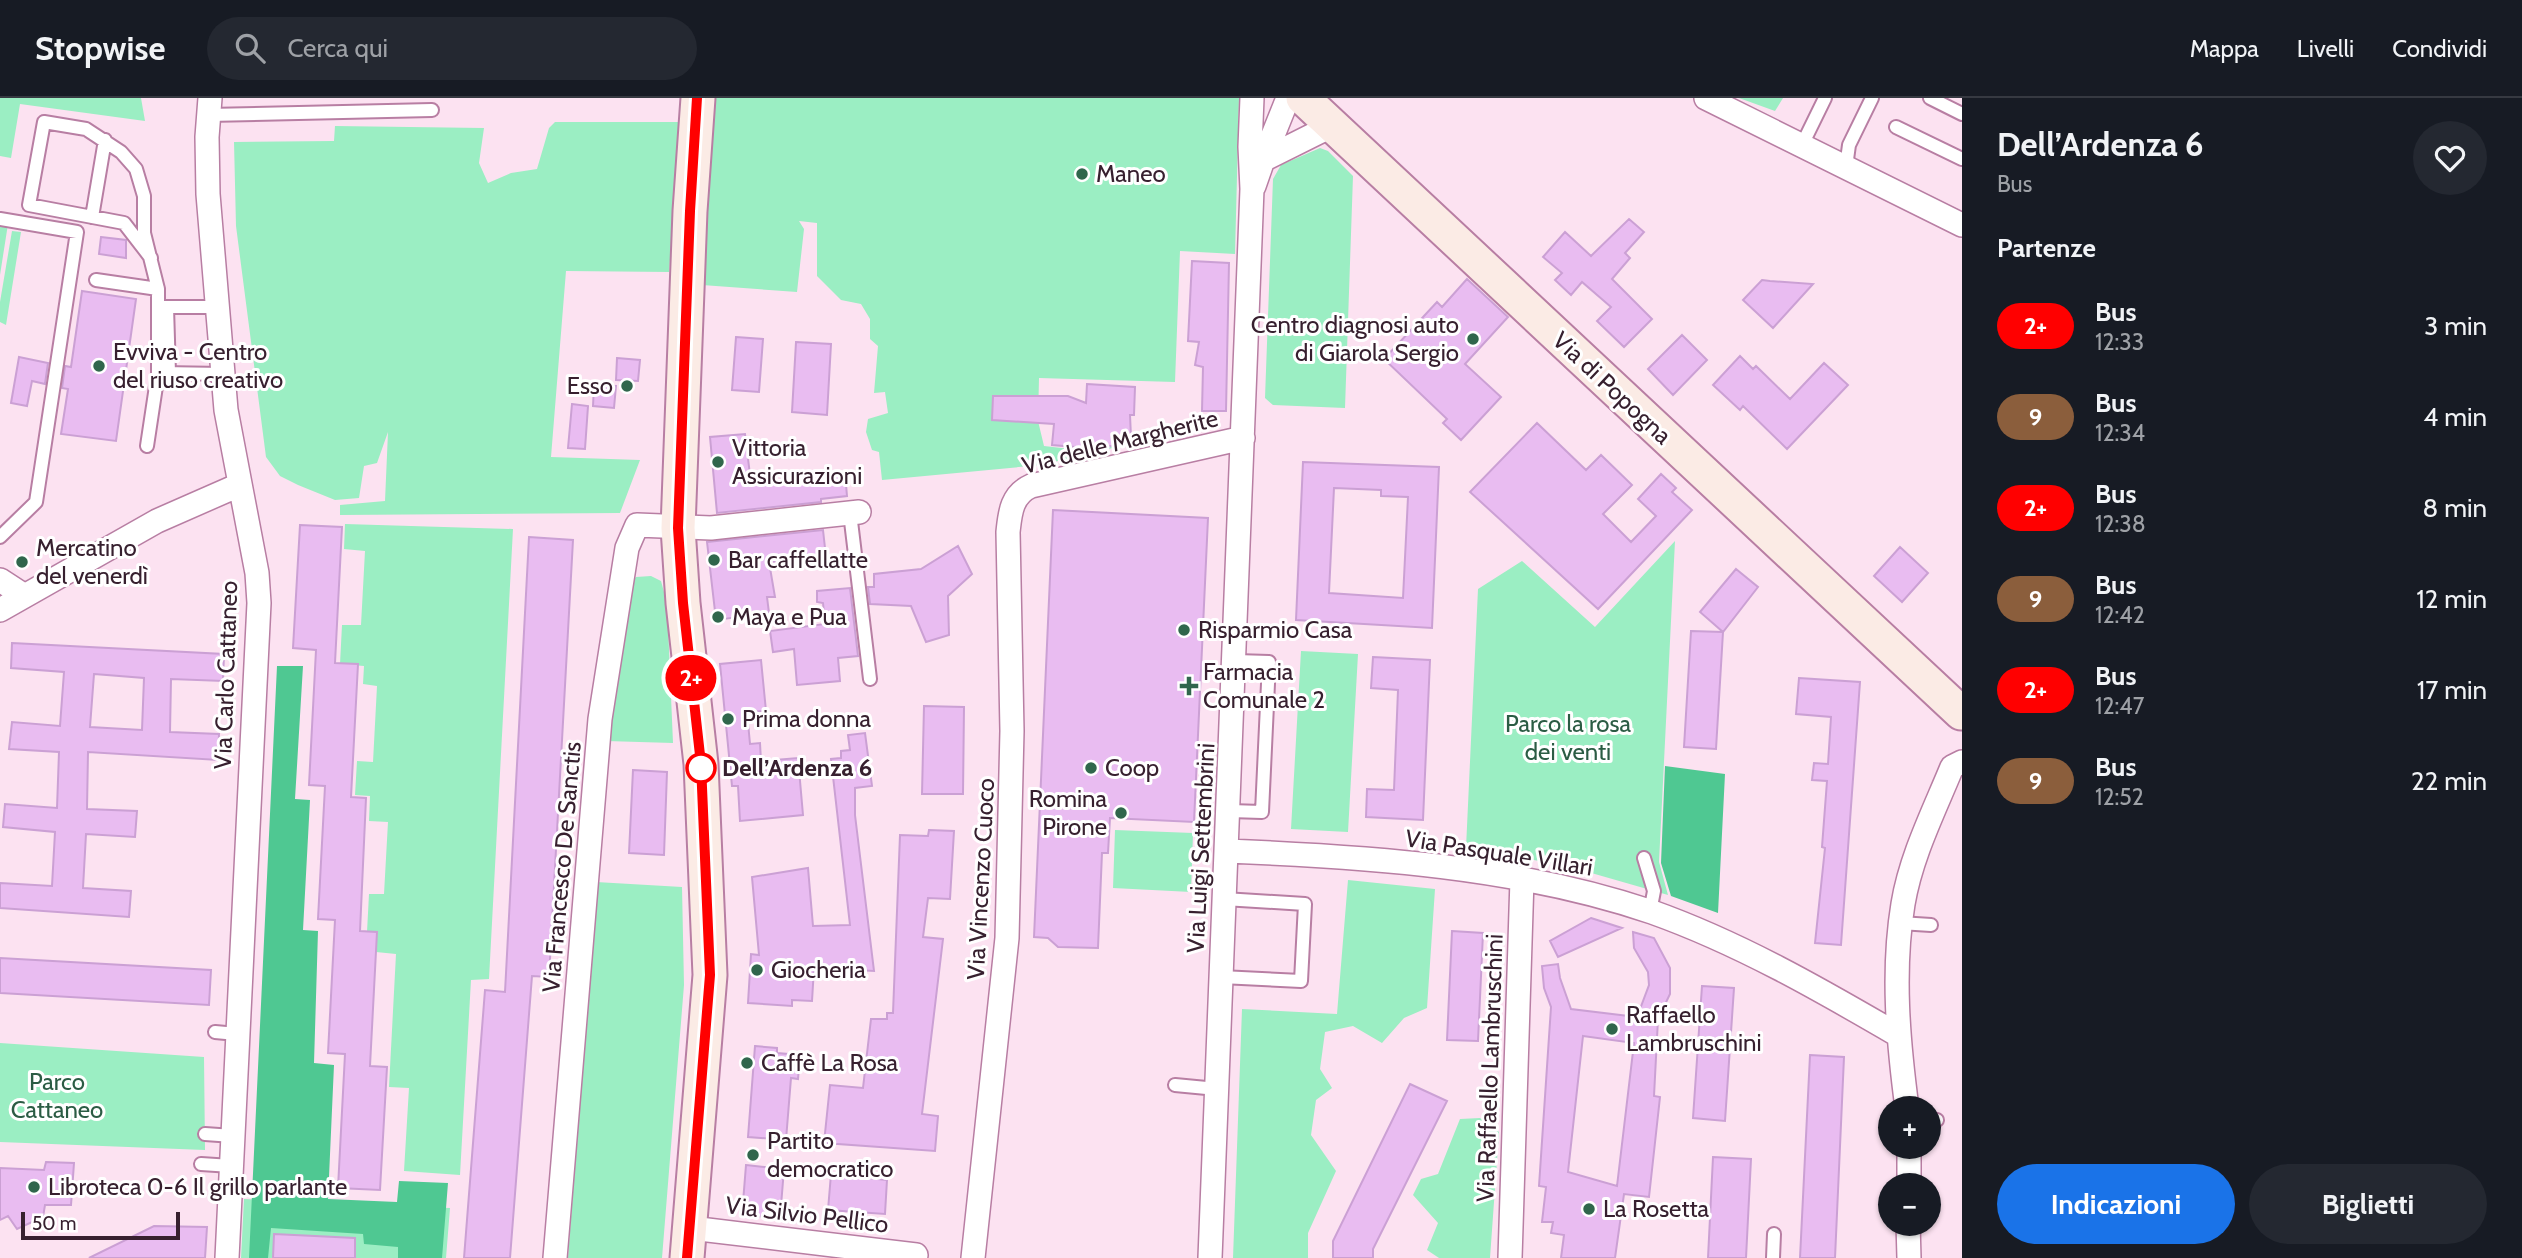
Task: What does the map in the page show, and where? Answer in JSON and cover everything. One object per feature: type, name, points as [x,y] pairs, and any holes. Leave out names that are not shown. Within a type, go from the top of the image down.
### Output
[{"type":"main road","points":[[689,1243],[707,1026],[709,921],[701,764],[683,603],[678,528],[690,211],[698,98]]},
{"type":"main road","name":"Via di Popogna","points":[[1303,98],[1962,714]]},
{"type":"main road","points":[[1923,675],[1962,678]]},
{"type":"street","name":"Via Luigi Settembrini","points":[[1210,1258],[1236,661],[1252,189],[1252,98]]},
{"type":"street","name":"Via Luigi Settembrini","points":[[1252,189],[1288,98]]},
{"type":"street","points":[[1706,98],[1961,222]]},
{"type":"street","name":"Via Carlo Cattaneo","points":[[209,107],[208,194],[223,374],[239,485],[257,573],[259,603],[226,1033],[233,1136],[227,1258]]},
{"type":"street","points":[[1263,160],[1331,126]]},
{"type":"street","name":"Via delle Margherite","points":[[1014,501],[1031,486],[1243,438]]},
{"type":"street","points":[[0,610],[157,521],[239,485]]},
{"type":"street","name":"Via Vincenzo Cuoco","points":[[973,1258],[1007,938],[1012,731],[1008,533],[1014,501]]},
{"type":"street","points":[[678,528],[711,528],[855,512]]},
{"type":"street","name":"Via Francesco De Sanctis","points":[[555,1258],[600,719],[627,548],[637,525],[678,528]]},
{"type":"street","points":[[0,580],[23,595]]},
{"type":"street","points":[[1906,1096],[1898,1035],[1896,983],[1903,902],[1920,846],[1952,767],[1962,762]]},
{"type":"street","name":"Via Pasquale Villari","points":[[1227,851],[1412,863],[1522,879],[1585,892],[1650,912],[1764,960],[1898,1035]]},
{"type":"street","name":"Via Raffaello Lambruschini","points":[[1510,1258],[1522,879]]},
{"type":"street","points":[[1909,1236],[1909,1258]]},
{"type":"street","name":"Via Silvio Pellico","points":[[689,1243],[916,1255]]},
{"type":"lane","points":[[1802,145],[1825,98]]},
{"type":"lane","points":[[1846,167],[1849,145],[1872,98]]},
{"type":"lane","points":[[1930,98],[1962,114]]},
{"type":"lane","points":[[209,107],[432,110]]},
{"type":"lane","points":[[147,446],[163,373],[163,307],[151,258],[144,233],[144,196],[136,169],[106,140],[86,129],[44,122],[29,205],[124,223],[151,258]]},
{"type":"lane","points":[[1896,127],[1962,159]]},
{"type":"lane","points":[[92,217],[106,140]]},
{"type":"lane","points":[[0,219],[77,232],[36,502],[0,537]]},
{"type":"lane","points":[[96,281],[158,289]]},
{"type":"lane","points":[[163,307],[217,307]]},
{"type":"lane","points":[[163,373],[223,374]]},
{"type":"lane","points":[[855,512],[870,679]]},
{"type":"lane","points":[[1230,811],[1262,812],[1268,690],[1269,662],[1236,661]]},
{"type":"lane","points":[[1644,858],[1654,891],[1650,912]]},
{"type":"lane","points":[[1221,976],[1301,981],[1305,904],[1224,899]]},
{"type":"lane","points":[[1900,923],[1931,925]]},
{"type":"lane","points":[[1175,1085],[1217,1088]]},
{"type":"lane","points":[[205,1134],[233,1136]]},
{"type":"lane","points":[[201,1164],[231,1166]]},
{"type":"lane","points":[[1773,1258],[1774,1234]]},
{"type":"green space","points":[[0,98],[141,98],[145,121],[20,104],[11,158],[0,156]]},
{"type":"green space","points":[[715,98],[1239,98],[1235,254],[1180,251],[1175,382],[1039,378],[1038,421],[1044,446],[1079,450],[1080,440],[1114,417],[1121,446],[1041,465],[882,480],[879,452],[872,450],[866,432],[868,419],[888,413],[885,392],[874,393],[878,346],[870,339],[870,319],[861,304],[841,300],[817,276],[817,223],[799,221],[804,229],[797,292],[702,285]]},
{"type":"green space","points":[[1739,98],[1783,98],[1775,111]]},
{"type":"green space","points":[[555,122],[678,122],[681,125],[669,272],[566,271],[551,457],[640,460],[620,513],[340,515],[340,505],[385,501],[388,432],[377,463],[364,466],[359,498],[335,500],[280,476],[266,457],[236,226],[234,142],[334,141],[335,126],[484,128],[479,163],[488,183],[511,173],[537,169],[549,128]]},
{"type":"green space","points":[[1320,148],[1328,151],[1353,176],[1345,408],[1273,405],[1265,398],[1273,179],[1281,165]]},
{"type":"green space","points":[[0,223],[8,224],[0,275]]},
{"type":"green space","points":[[12,231],[21,232],[6,325],[0,322],[0,302]]},
{"type":"green space","points":[[345,524],[513,529],[489,979],[471,980],[460,1175],[404,1171],[409,1088],[389,1087],[396,954],[366,951],[369,894],[384,894],[388,822],[369,821],[370,796],[355,795],[357,761],[373,762],[377,686],[363,684],[364,666],[340,664],[342,625],[361,625],[365,551],[344,549]]},
{"type":"green space","name":"Parco la rosa dei venti","points":[[1675,541],[1659,862],[1668,895],[1567,866],[1466,848],[1478,589],[1522,561],[1595,627]]},
{"type":"green space","points":[[651,576],[661,581],[667,603],[673,743],[606,741],[627,587],[636,577]]},
{"type":"green space","points":[[1301,651],[1358,654],[1348,832],[1291,829]]},
{"type":"green space","points":[[277,666],[303,666],[295,799],[310,800],[303,930],[318,931],[314,1063],[334,1065],[328,1199],[397,1202],[399,1181],[448,1183],[442,1258],[398,1258],[398,1247],[364,1244],[363,1234],[271,1228],[268,1258],[249,1258]]},
{"type":"green space","points":[[1665,766],[1725,774],[1718,913],[1671,896],[1661,863]]},
{"type":"green space","points":[[1115,830],[1193,833],[1191,892],[1113,888]]},
{"type":"green space","points":[[1348,880],[1435,889],[1427,1008],[1404,1018],[1382,1043],[1353,1026],[1325,1032],[1320,1069],[1332,1088],[1316,1100],[1311,1135],[1336,1171],[1308,1233],[1308,1258],[1233,1258],[1242,1009],[1337,1014]]},
{"type":"green space","points":[[596,882],[682,887],[684,985],[662,1258],[568,1258]]},
{"type":"green space","name":"Parco Cattaneo","points":[[0,1043],[204,1057],[205,1150],[0,1142]]},
{"type":"green space","points":[[1480,1118],[1499,1132],[1490,1258],[1439,1258],[1427,1250],[1438,1223],[1413,1195],[1421,1179],[1438,1174],[1460,1119]]},
{"type":"green space","points":[[244,1199],[450,1208],[446,1258],[241,1258]]},
{"type":"building","points":[[1629,219],[1644,232],[1625,253],[1630,258],[1612,279],[1652,319],[1624,347],[1597,321],[1611,307],[1582,282],[1571,295],[1555,280],[1562,273],[1543,257],[1565,232],[1591,256]]},
{"type":"building","points":[[101,237],[126,240],[126,258],[99,254]]},
{"type":"building","points":[[1192,261],[1229,263],[1226,411],[1202,411],[1203,367],[1195,365],[1199,342],[1188,341]]},
{"type":"building","points":[[1467,279],[1508,317],[1465,364],[1501,397],[1461,440],[1443,423],[1447,419],[1384,359],[1437,302],[1442,307]]},
{"type":"building","points":[[1762,280],[1813,284],[1773,328],[1743,300]]},
{"type":"building","name":"Evviva - Centro del riuso creativo","points":[[82,291],[136,299],[116,441],[61,434],[68,389],[62,388],[65,366],[71,367]]},
{"type":"building","points":[[1682,335],[1707,360],[1673,395],[1648,369]]},
{"type":"building","points":[[736,337],[763,339],[759,392],[732,390]]},
{"type":"building","points":[[796,342],[831,344],[827,415],[792,412]]},
{"type":"building","points":[[1740,356],[1753,369],[1756,366],[1790,399],[1824,363],[1848,385],[1787,449],[1743,406],[1740,410],[1713,385]]},
{"type":"building","points":[[19,357],[48,363],[45,384],[32,381],[27,406],[11,403]]},
{"type":"building","points":[[617,358],[640,360],[638,381],[616,380]]},
{"type":"building","points":[[1087,384],[1135,387],[1134,415],[1130,415],[1131,437],[1113,437],[1115,445],[1099,449],[1052,445],[1054,424],[992,420],[993,396],[1068,396],[1086,403]]},
{"type":"building","points":[[594,385],[616,386],[614,408],[593,406]]},
{"type":"building","points":[[572,404],[588,406],[585,449],[568,448]]},
{"type":"building","points":[[1537,423],[1586,470],[1601,455],[1632,485],[1603,514],[1631,542],[1656,516],[1638,499],[1661,474],[1676,488],[1672,492],[1692,510],[1598,609],[1470,492]]},
{"type":"building","points":[[745,434],[751,483],[845,473],[847,496],[821,499],[821,502],[717,513],[710,437]]},
{"type":"building","points":[[1303,462],[1439,467],[1432,628],[1296,620]],"holes":[[[1334,488],[1381,490],[1381,496],[1408,497],[1403,598],[1329,593]]]},
{"type":"building","points":[[1053,510],[1208,518],[1194,822],[1110,818],[1108,853],[1102,853],[1098,948],[1058,947],[1048,938],[1034,937]]},
{"type":"building","points":[[300,525],[342,527],[335,663],[358,664],[351,797],[366,798],[360,931],[377,932],[370,1066],[387,1067],[380,1190],[338,1188],[345,1054],[328,1053],[335,920],[318,919],[325,786],[309,785],[316,650],[293,648]]},
{"type":"building","points":[[823,530],[826,557],[769,562],[775,597],[767,597],[769,613],[716,620],[707,542]]},
{"type":"building","points":[[529,537],[573,540],[549,977],[532,976],[510,1258],[464,1258],[485,990],[505,992]]},
{"type":"building","points":[[958,546],[972,574],[948,596],[949,635],[926,642],[911,606],[870,604],[868,587],[874,587],[874,574],[921,569]]},
{"type":"building","points":[[1900,547],[1928,573],[1902,602],[1874,576]]},
{"type":"building","points":[[1736,569],[1758,587],[1723,632],[1700,612]]},
{"type":"building","points":[[850,588],[858,656],[838,658],[840,681],[797,685],[794,649],[773,652],[770,631],[825,624],[823,603],[817,602],[817,591]]},
{"type":"building","points":[[1691,631],[1723,632],[1716,749],[1684,747]]},
{"type":"building","points":[[12,643],[224,654],[223,681],[171,679],[170,732],[219,734],[218,760],[88,752],[87,809],[137,811],[135,837],[86,834],[83,888],[131,891],[129,917],[0,908],[0,883],[52,886],[55,832],[3,827],[5,804],[57,808],[59,752],[9,749],[12,722],[60,726],[64,672],[11,668]],"holes":[[[94,674],[144,678],[142,730],[90,727]]]},
{"type":"building","points":[[1373,657],[1430,660],[1423,820],[1366,817],[1367,789],[1394,790],[1398,690],[1371,688]]},
{"type":"building","points":[[761,660],[766,711],[747,712],[750,744],[760,743],[761,761],[798,758],[803,815],[740,821],[738,786],[732,786],[720,664]]},
{"type":"building","points":[[1799,678],[1860,682],[1841,945],[1815,943],[1825,848],[1822,847],[1827,781],[1812,780],[1814,763],[1828,764],[1831,717],[1796,714]]},
{"type":"building","points":[[924,706],[964,707],[963,794],[922,794]]},
{"type":"building","points":[[865,733],[872,786],[855,788],[855,815],[874,971],[814,968],[812,1001],[792,1000],[792,1006],[748,1003],[751,954],[759,955],[752,877],[808,868],[813,926],[850,925],[831,759],[841,758],[841,751],[850,750],[848,735]]},
{"type":"building","points":[[633,770],[667,772],[664,855],[629,853]]},
{"type":"building","points":[[929,830],[954,831],[950,899],[928,898],[923,937],[943,939],[922,1114],[938,1116],[935,1151],[824,1143],[830,1085],[863,1088],[871,1019],[887,1019],[887,1013],[893,1013],[900,835],[928,836]]},
{"type":"building","points":[[1591,918],[1622,928],[1558,957],[1550,941]]},
{"type":"building","points":[[1452,931],[1483,933],[1478,1041],[1447,1040]]},
{"type":"building","points":[[1633,932],[1654,938],[1670,968],[1670,994],[1658,1019],[1654,1096],[1660,1097],[1649,1197],[1624,1194],[1615,1258],[1561,1258],[1564,1235],[1551,1233],[1553,1222],[1542,1222],[1546,1187],[1539,1186],[1551,1007],[1544,988],[1542,966],[1558,964],[1571,1009],[1637,1017],[1649,985],[1648,972],[1634,948]],"holes":[[[1583,1036],[1634,1043],[1617,1186],[1568,1172]]]},
{"type":"building","points":[[0,958],[211,970],[209,1005],[0,993]]},
{"type":"building","points":[[1702,986],[1734,988],[1725,1121],[1693,1118]]},
{"type":"building","points":[[755,1046],[777,1048],[777,1053],[800,1055],[798,1079],[791,1078],[786,1140],[748,1137]]},
{"type":"building","points":[[1810,1055],[1844,1057],[1835,1258],[1800,1258]]},
{"type":"building","points":[[1410,1084],[1447,1101],[1373,1249],[1373,1258],[1333,1258],[1333,1241]]},
{"type":"building","points":[[1713,1157],[1751,1159],[1746,1258],[1708,1258]]},
{"type":"building","points":[[46,1162],[74,1163],[71,1205],[45,1205],[43,1217],[17,1229],[8,1216],[0,1220],[0,1168],[44,1170]]},
{"type":"building","points":[[746,1165],[784,1169],[780,1218],[742,1215]]},
{"type":"building","points":[[831,1174],[887,1180],[885,1214],[828,1210]]},
{"type":"building","points":[[154,1226],[207,1227],[205,1258],[89,1258]]},
{"type":"building","points":[[274,1234],[355,1238],[355,1258],[273,1258]]},
{"type":"bus line","name":"2+","points":[[687,1258],[710,975],[708,874],[701,764],[683,603],[678,528],[697,98]]},
{"type":"place","name":"Maneo","points":[[1082,174]]},
{"type":"place","name":"Centro diagnosi auto di Giarola Sergio","points":[[1473,339]]},
{"type":"place","name":"Evviva - Centro del riuso creativo","points":[[99,366]]},
{"type":"place","name":"Esso","points":[[627,386]]},
{"type":"place","name":"Vittoria Assicurazioni","points":[[718,462]]},
{"type":"place","name":"Bar caffellatte","points":[[714,560]]},
{"type":"place","name":"Mercatino del venerdì","points":[[22,562]]},
{"type":"place","name":"Maya e Pua","points":[[718,617]]},
{"type":"place","name":"Risparmio Casa","points":[[1184,630]]},
{"type":"place","name":"Farmacia Comunale 2","points":[[1189,686]]},
{"type":"place","name":"Prima donna","points":[[728,719]]},
{"type":"place","name":"Dell’Ardenza 6","points":[[701,768]]},
{"type":"place","name":"Coop","points":[[1091,768]]},
{"type":"place","name":"Romina Pirone","points":[[1121,813]]},
{"type":"place","name":"Giocheria","points":[[757,970]]},
{"type":"place","name":"Raffaello Lambruschini","points":[[1612,1029]]},
{"type":"place","name":"Caffè La Rosa","points":[[747,1063]]},
{"type":"place","name":"Partito democratico","points":[[753,1155]]},
{"type":"place","name":"Libroteca 0-6 Il grillo parlante","points":[[34,1187]]},
{"type":"place","name":"La Rosetta","points":[[1589,1209]]}]
